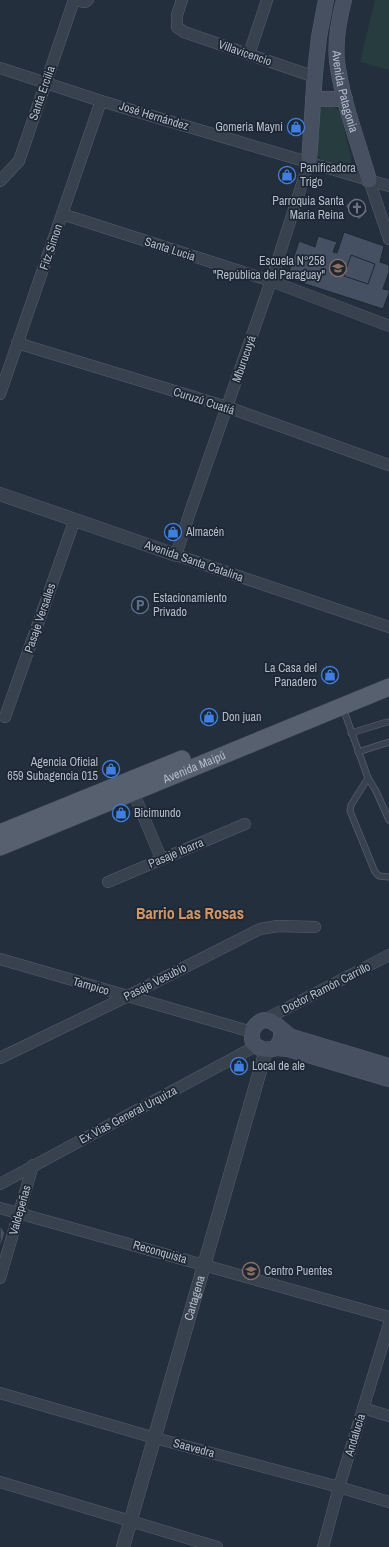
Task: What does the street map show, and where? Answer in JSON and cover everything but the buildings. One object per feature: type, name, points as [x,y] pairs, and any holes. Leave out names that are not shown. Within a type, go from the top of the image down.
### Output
[{"type":"main road","name":"Avenida Patagonia","points":[[309,162],[319,37],[326,0]]},
{"type":"main road","name":"Avenida Patagonia","points":[[344,0],[338,37],[337,60],[345,99],[369,180]]},
{"type":"main road","points":[[313,100],[345,99]]},
{"type":"main road","name":"Avenida Maipú","points":[[0,847],[131,786],[329,700],[389,677]]},
{"type":"main road","name":"Avenida Maipú","points":[[0,833],[131,786],[389,687]]},
{"type":"main road","points":[[262,1044],[257,1024],[262,1021],[274,1022],[292,1037],[389,1066]]},
{"type":"main road","points":[[262,1044],[281,1039],[281,1029]]},
{"type":"main road","points":[[262,1044],[288,1049],[389,1079]]},
{"type":"street","name":"Santa Ercilia","points":[[0,181],[19,161],[46,83],[81,0]]},
{"type":"street","name":"Villavicencio","points":[[182,0],[177,15],[177,27],[184,32],[315,77]]},
{"type":"street","points":[[249,54],[267,0]]},
{"type":"street","name":"José Hernández","points":[[0,68],[101,100],[369,180]]},
{"type":"street","name":"Fitz Simon","points":[[0,394],[101,100]]},
{"type":"street","name":"Mburucuyá","points":[[176,555],[271,281],[309,162]]},
{"type":"street","points":[[369,180],[389,186]]},
{"type":"street","points":[[369,180],[389,239]]},
{"type":"street","name":"Santa Lucia","points":[[62,214],[271,281],[389,326]]},
{"type":"street","name":"Curuzú Cuatiá","points":[[18,342],[227,407],[389,465]]},
{"type":"street","name":"Avenida Santa Catalina","points":[[0,494],[389,627]]},
{"type":"street","name":"Pasaje Versalles","points":[[6,717],[75,519]]},
{"type":"street","points":[[131,786],[161,858]]},
{"type":"street","name":"Pasaje Ibarra","points":[[108,882],[161,858],[245,824]]},
{"type":"street","name":"Pasaje Vesubio","points":[[0,1058],[128,996],[260,929],[278,926],[315,927]]},
{"type":"street","name":"Doctor Ramón Carrillo","points":[[262,1021],[389,955]]},
{"type":"street","name":"Tampico","points":[[0,959],[128,996],[262,1044]]},
{"type":"street","name":"Ex Vias General Urquiza","points":[[0,1184],[33,1165],[262,1044]]},
{"type":"street","name":"Cartagena","points":[[123,1547],[205,1265],[262,1044]]},
{"type":"street","name":"Valdepeñas","points":[[0,1278],[33,1165]]},
{"type":"street","name":"Reconquista","points":[[0,1208],[389,1317]]},
{"type":"street","name":"Andalucía","points":[[323,1547],[339,1487],[389,1324]]},
{"type":"street","name":"Saavedra","points":[[0,1393],[155,1438],[339,1487],[389,1502]]},
{"type":"street","points":[[363,1408],[389,1416]]},
{"type":"street","points":[[0,1482],[217,1547]]},
{"type":"lane","points":[[342,706],[368,778],[376,791],[389,820]]},
{"type":"lane","points":[[351,733],[387,722]]},
{"type":"lane","points":[[358,752],[389,742]]},
{"type":"lane","points":[[368,778],[351,805],[351,817],[376,872],[379,876],[389,877]]},
{"type":"green space","points":[[375,0],[389,0],[389,70],[360,62]]},
{"type":"green space","points":[[326,106],[333,107],[340,111],[352,162],[349,167],[322,160],[315,151],[319,110]]},
{"type":"place","name":"Gomeria Mayni","points":[[296,127]]},
{"type":"place","name":"Panificadora Trigo","points":[[287,175]]},
{"type":"place","name":"Parroquia Santa María Reina","points":[[357,208]]},
{"type":"place","name":"Escuela N°258 \"República del Paraguay\"","points":[[338,268]]},
{"type":"place","name":"Almacén","points":[[173,532]]},
{"type":"place","name":"Estacionamiento Privado","points":[[140,605]]},
{"type":"place","name":"La Casa del Panadero","points":[[330,675]]},
{"type":"place","name":"Don juan","points":[[209,717]]},
{"type":"place","name":"Agencia Oficial 659 Subagencia 015","points":[[111,769]]},
{"type":"place","name":"Bicimundo","points":[[121,813]]},
{"type":"place","name":"Local de ale","points":[[239,1066]]},
{"type":"place","name":"Centro Puentes","points":[[251,1271]]},
{"type":"district","name":"Barrio Las Rosas","points":[[190,913]]}]
